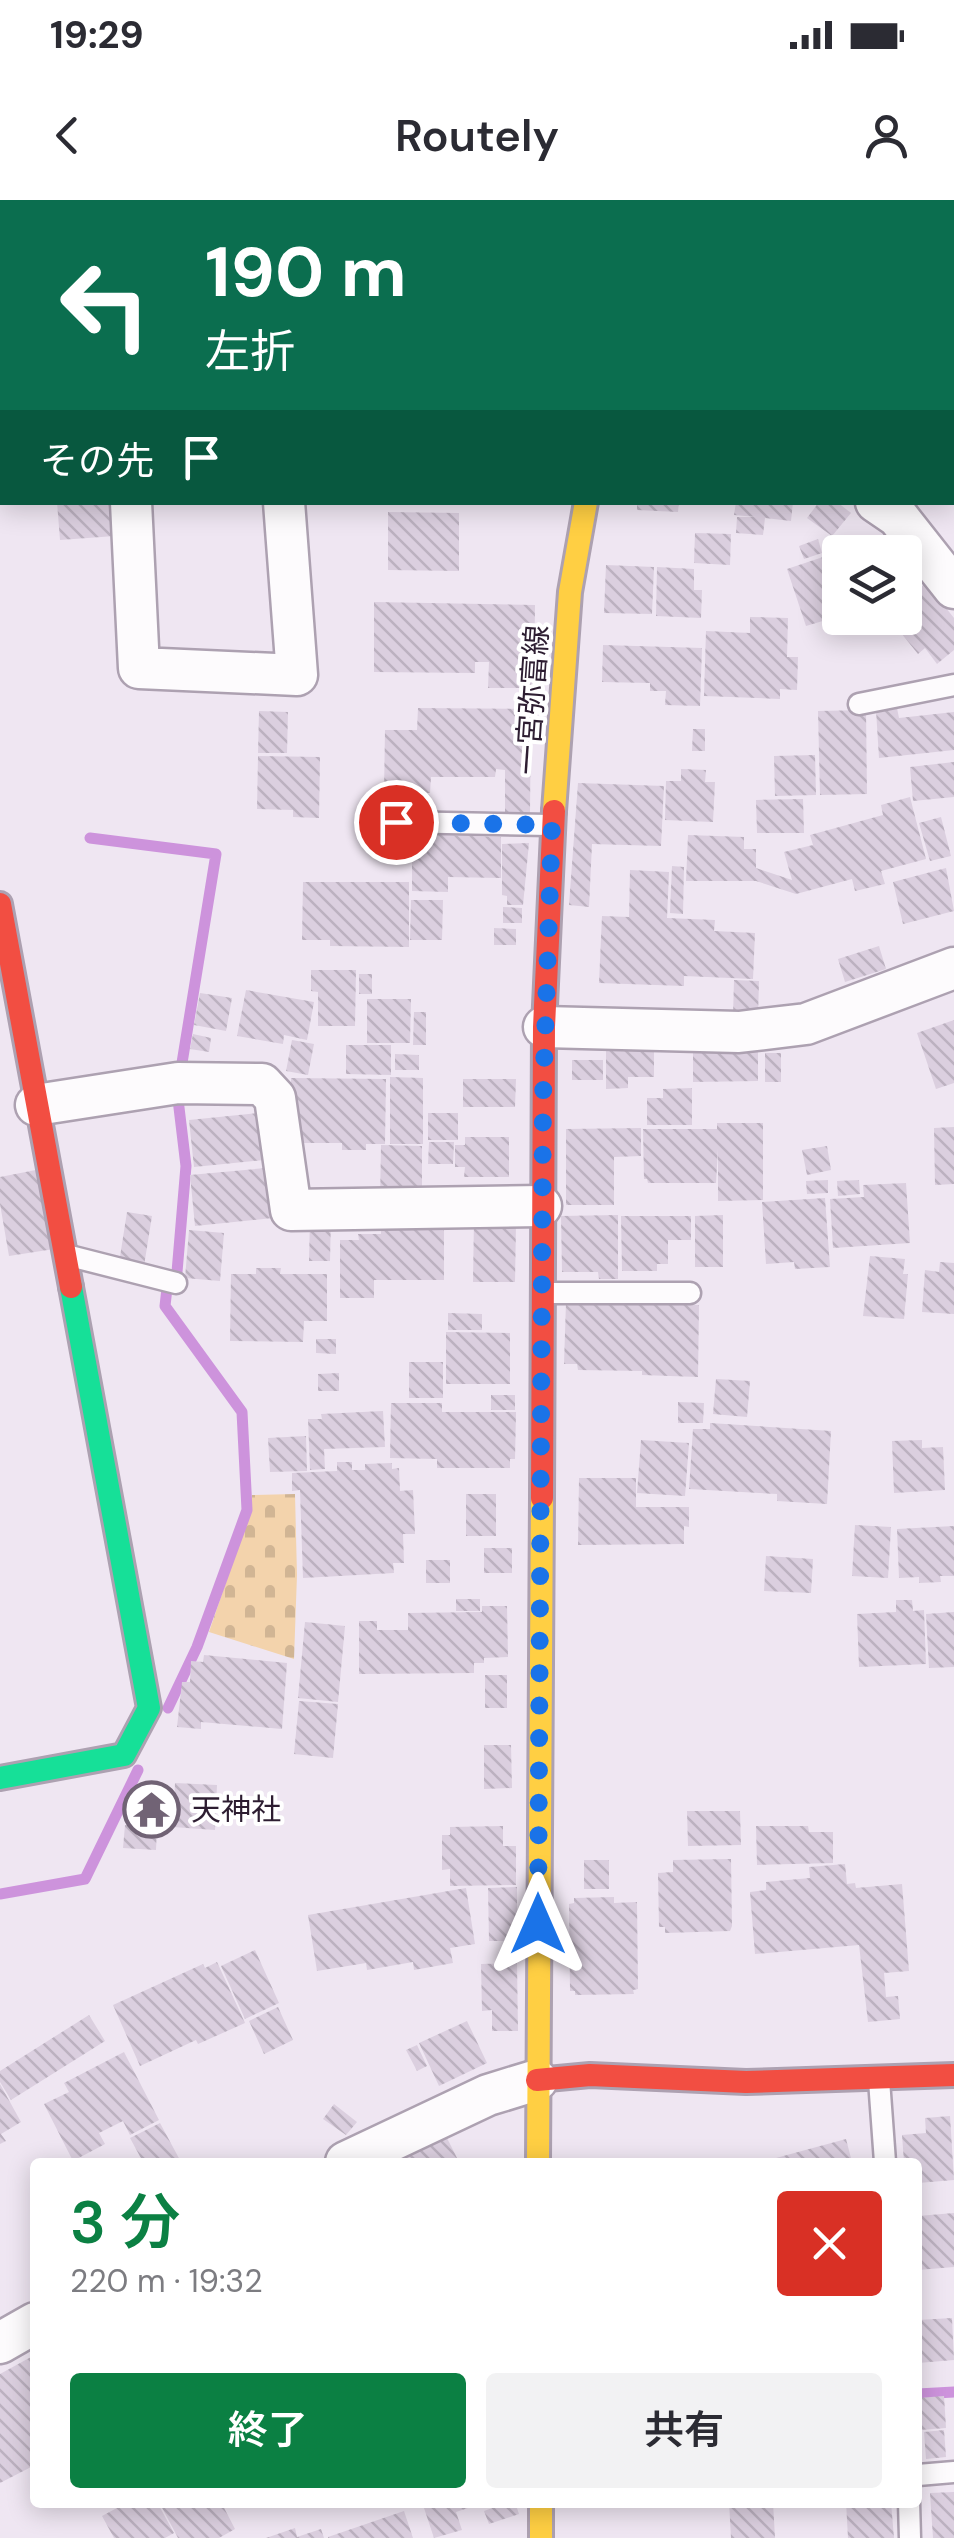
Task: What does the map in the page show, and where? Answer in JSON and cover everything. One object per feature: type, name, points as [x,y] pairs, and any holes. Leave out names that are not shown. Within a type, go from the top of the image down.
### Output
[{"type":"main road","name":"一宮弥富線","points":[[538,2158],[544,1027],[552,825],[570,592],[585,505]]},
{"type":"main road","points":[[0,904],[149,1708],[124,1755],[0,1778]]},
{"type":"main road","points":[[537,2080],[590,2076],[746,2082],[954,2075]]},
{"type":"main road","points":[[541,2508],[542,2538]]},
{"type":"street","points":[[131,505],[139,668],[297,674],[284,505]]},
{"type":"street","points":[[893,507],[954,588]]},
{"type":"street","points":[[544,1027],[739,1032],[806,1024],[954,968]]},
{"type":"street","points":[[36,1105],[178,1083],[262,1084],[275,1098],[291,1210],[542,1206]]},
{"type":"street","points":[[354,2158],[488,2095],[537,2080]]},
{"type":"street","points":[[0,2342],[30,2325]]},
{"type":"lane","points":[[859,704],[954,685]]},
{"type":"lane","points":[[396,822],[552,825]]},
{"type":"lane","points":[[64,1254],[176,1283]]},
{"type":"lane","points":[[541,1293],[690,1293]]},
{"type":"lane","points":[[878,2078],[885,2158]]},
{"type":"lane","points":[[922,2474],[954,2472]]},
{"type":"lane","points":[[909,2508],[910,2538]]},
{"type":"green space","points":[[295,1494],[294,1659],[209,1632],[250,1512],[252,1495]]},
{"type":"building","points":[[57,505],[114,505],[115,536],[60,540]]},
{"type":"building","points":[[637,505],[679,505],[678,512],[637,510]]},
{"type":"building","points":[[736,505],[793,505],[791,521],[765,518],[763,535],[736,533],[737,517],[756,517],[734,515]]},
{"type":"building","points":[[817,505],[841,505],[851,513],[831,535],[807,518]]},
{"type":"building","points":[[388,512],[459,513],[459,571],[388,570]]},
{"type":"building","points":[[695,533],[731,534],[730,565],[694,563]]},
{"type":"building","points":[[818,539],[822,553],[804,559],[799,546]]},
{"type":"building","points":[[822,557],[822,621],[806,626],[787,569]]},
{"type":"building","points":[[606,565],[654,567],[652,614],[604,613]]},
{"type":"building","points":[[657,567],[694,569],[694,590],[702,590],[701,618],[656,616]]},
{"type":"building","points":[[926,583],[954,618],[954,650],[937,664],[925,648],[918,654],[903,635],[922,635],[922,586]]},
{"type":"building","points":[[374,602],[535,605],[534,688],[488,688],[489,662],[475,662],[475,673],[374,672]]},
{"type":"building","points":[[750,617],[788,618],[787,657],[798,657],[797,690],[780,689],[780,699],[704,696],[706,631],[750,633]]},
{"type":"building","points":[[603,645],[702,648],[700,706],[665,705],[666,691],[650,691],[650,683],[602,682]]},
{"type":"building","points":[[418,708],[531,709],[530,813],[505,813],[505,770],[496,769],[495,777],[431,777],[430,793],[384,793],[385,730],[417,730]]},
{"type":"building","points":[[897,708],[899,718],[954,712],[954,750],[879,758],[876,710]]},
{"type":"building","points":[[866,710],[867,794],[820,795],[818,711]]},
{"type":"building","points":[[259,711],[288,712],[287,753],[258,753]]},
{"type":"building","points":[[693,729],[705,729],[705,751],[692,751]]},
{"type":"building","points":[[815,755],[816,795],[775,796],[774,756]]},
{"type":"building","points":[[258,756],[320,757],[319,818],[293,817],[293,810],[257,809]]},
{"type":"building","points":[[954,762],[954,797],[913,801],[910,767]]},
{"type":"building","points":[[681,769],[706,770],[705,782],[715,782],[713,822],[665,820],[666,781],[681,781]]},
{"type":"building","points":[[578,783],[664,786],[661,846],[592,844],[589,907],[569,905]]},
{"type":"building","points":[[910,797],[926,859],[881,871],[885,884],[855,891],[852,879],[796,894],[756,881],[686,881],[688,835],[744,837],[744,849],[756,849],[756,868],[792,880],[784,852],[813,845],[810,835],[883,815],[881,805]]},
{"type":"building","points":[[803,799],[804,833],[757,833],[756,800]]},
{"type":"building","points":[[941,817],[951,856],[930,861],[919,823]]},
{"type":"building","points":[[412,834],[501,837],[501,878],[448,877],[448,892],[412,891]]},
{"type":"building","points":[[529,843],[523,905],[507,905],[507,896],[502,895],[502,844]]},
{"type":"building","points":[[672,866],[684,867],[683,914],[670,913]]},
{"type":"building","points":[[946,868],[954,911],[903,924],[893,882]]},
{"type":"building","points":[[630,870],[669,872],[667,918],[715,920],[714,931],[755,933],[753,979],[684,976],[684,986],[599,983],[602,916],[629,917]]},
{"type":"building","points":[[303,882],[409,882],[409,947],[330,946],[330,940],[302,940]]},
{"type":"building","points":[[411,900],[443,900],[442,940],[410,940]]},
{"type":"building","points":[[503,907],[522,908],[522,923],[503,923]]},
{"type":"building","points":[[494,928],[516,929],[516,945],[494,945]]},
{"type":"building","points":[[879,946],[886,969],[845,982],[838,959]]},
{"type":"building","points":[[311,970],[356,970],[355,1026],[318,1026],[318,992],[311,991]]},
{"type":"building","points":[[359,974],[372,974],[372,994],[359,994]]},
{"type":"building","points":[[734,980],[759,981],[758,1017],[733,1016]]},
{"type":"building","points":[[246,990],[314,1002],[307,1040],[284,1035],[283,1044],[237,1036]]},
{"type":"building","points":[[200,993],[232,998],[226,1031],[194,1025]]},
{"type":"building","points":[[367,999],[411,999],[410,1043],[367,1043]]},
{"type":"building","points":[[414,1012],[426,1012],[426,1045],[413,1045]]},
{"type":"building","points":[[954,1020],[954,1083],[936,1089],[917,1033]]},
{"type":"building","points":[[193,1034],[211,1038],[209,1052],[190,1049]]},
{"type":"building","points":[[292,1040],[314,1044],[308,1075],[286,1071]]},
{"type":"building","points":[[346,1045],[391,1045],[391,1075],[346,1074]]},
{"type":"building","points":[[606,1051],[654,1051],[654,1077],[628,1077],[628,1088],[606,1089]]},
{"type":"building","points":[[693,1052],[758,1052],[758,1081],[693,1082]]},
{"type":"building","points":[[765,1053],[781,1053],[781,1082],[765,1082]]},
{"type":"building","points":[[395,1054],[419,1055],[419,1070],[395,1070]]},
{"type":"building","points":[[572,1060],[603,1060],[603,1080],[572,1080]]},
{"type":"building","points":[[390,1077],[423,1078],[423,1144],[390,1144]]},
{"type":"building","points":[[291,1078],[386,1079],[385,1144],[366,1144],[366,1150],[342,1150],[342,1143],[291,1143]]},
{"type":"building","points":[[463,1079],[516,1079],[515,1107],[463,1107]]},
{"type":"building","points":[[692,1088],[692,1125],[647,1125],[647,1098],[663,1098],[663,1089]]},
{"type":"building","points":[[269,1112],[274,1159],[194,1167],[189,1120]]},
{"type":"building","points":[[428,1113],[458,1113],[458,1140],[428,1140]]},
{"type":"building","points":[[717,1123],[763,1123],[763,1200],[718,1201],[718,1149],[716,1183],[648,1183],[644,1179],[643,1129],[717,1129]]},
{"type":"building","points":[[954,1127],[954,1184],[935,1185],[934,1128]]},
{"type":"building","points":[[641,1128],[641,1156],[614,1157],[614,1205],[566,1205],[566,1129]]},
{"type":"building","points":[[465,1137],[509,1137],[509,1177],[464,1177],[465,1167],[455,1167],[455,1145],[465,1145]]},
{"type":"building","points":[[429,1142],[454,1142],[453,1164],[428,1164]]},
{"type":"building","points":[[381,1145],[422,1146],[422,1202],[380,1202]]},
{"type":"building","points":[[827,1146],[831,1170],[807,1175],[802,1150]]},
{"type":"building","points":[[277,1167],[282,1217],[195,1226],[190,1175]]},
{"type":"building","points":[[41,1169],[54,1249],[9,1256],[0,1204],[0,1177]]},
{"type":"building","points":[[828,1180],[828,1193],[807,1194],[806,1181]]},
{"type":"building","points":[[859,1180],[860,1194],[838,1196],[837,1181]]},
{"type":"building","points":[[906,1183],[910,1243],[833,1248],[830,1199],[864,1197],[863,1185]]},
{"type":"building","points":[[825,1198],[830,1267],[795,1269],[794,1262],[766,1264],[762,1202]]},
{"type":"building","points":[[127,1212],[152,1216],[144,1266],[119,1263]]},
{"type":"building","points":[[618,1215],[618,1279],[599,1279],[598,1272],[562,1272],[561,1216]]},
{"type":"building","points":[[723,1215],[723,1267],[695,1267],[695,1216]]},
{"type":"building","points":[[621,1216],[691,1216],[691,1240],[668,1240],[668,1264],[657,1264],[657,1271],[622,1271]]},
{"type":"building","points":[[310,1217],[331,1217],[330,1261],[309,1261]]},
{"type":"building","points":[[474,1218],[516,1224],[515,1282],[473,1282]]},
{"type":"building","points":[[381,1221],[444,1221],[444,1280],[374,1280],[374,1298],[340,1298],[340,1240],[359,1240],[358,1234],[381,1234]]},
{"type":"building","points":[[189,1230],[224,1233],[220,1281],[185,1278]]},
{"type":"building","points":[[870,1256],[905,1259],[903,1274],[908,1274],[904,1319],[863,1316]]},
{"type":"building","points":[[940,1262],[954,1263],[954,1314],[922,1312],[925,1270],[939,1272]]},
{"type":"building","points":[[256,1268],[281,1268],[280,1274],[327,1274],[327,1321],[304,1321],[303,1342],[230,1341],[231,1274],[256,1274]]},
{"type":"building","points":[[566,1302],[699,1305],[698,1377],[578,1370],[577,1364],[564,1364]]},
{"type":"building","points":[[448,1313],[482,1314],[482,1330],[448,1330]]},
{"type":"building","points":[[446,1332],[510,1333],[510,1384],[446,1384]]},
{"type":"building","points":[[316,1339],[336,1339],[336,1354],[316,1353]]},
{"type":"building","points":[[409,1362],[443,1362],[443,1398],[409,1398]]},
{"type":"building","points":[[339,1373],[339,1391],[318,1391],[318,1374]]},
{"type":"building","points":[[716,1379],[750,1381],[747,1417],[713,1414]]},
{"type":"building","points":[[491,1395],[515,1395],[515,1410],[491,1410]]},
{"type":"building","points":[[678,1402],[704,1403],[703,1423],[678,1423]]},
{"type":"building","points":[[391,1403],[442,1403],[442,1412],[516,1412],[515,1459],[510,1459],[510,1468],[437,1468],[437,1459],[390,1458]]},
{"type":"building","points":[[383,1411],[385,1447],[324,1449],[325,1469],[310,1470],[308,1419],[322,1419],[321,1414]]},
{"type":"building","points":[[710,1423],[831,1431],[827,1504],[777,1501],[777,1494],[689,1489],[693,1429],[710,1429]]},
{"type":"building","points":[[306,1436],[307,1471],[270,1472],[268,1438]]},
{"type":"building","points":[[641,1440],[689,1443],[685,1496],[637,1493]]},
{"type":"building","points":[[922,1440],[922,1448],[943,1447],[945,1490],[894,1493],[892,1441]]},
{"type":"building","points":[[337,1462],[352,1462],[352,1470],[365,1470],[365,1464],[392,1463],[392,1469],[399,1468],[400,1491],[413,1490],[415,1534],[403,1534],[404,1563],[393,1563],[394,1573],[303,1578],[300,1490],[292,1491],[292,1473],[337,1471]]},
{"type":"building","points":[[579,1478],[636,1478],[636,1507],[689,1507],[684,1544],[578,1545]]},
{"type":"building","points":[[466,1494],[496,1494],[496,1536],[466,1536]]},
{"type":"building","points":[[855,1525],[891,1527],[888,1578],[852,1576]]},
{"type":"building","points":[[954,1526],[954,1576],[940,1576],[941,1582],[919,1583],[919,1577],[899,1578],[897,1529]]},
{"type":"building","points":[[484,1548],[512,1548],[512,1573],[484,1573]]},
{"type":"building","points":[[766,1556],[813,1559],[811,1593],[764,1591]]},
{"type":"building","points":[[426,1560],[450,1560],[450,1583],[426,1583]]},
{"type":"building","points":[[456,1599],[480,1599],[480,1611],[456,1611]]},
{"type":"building","points":[[896,1600],[912,1600],[913,1611],[924,1610],[926,1664],[859,1667],[857,1614],[896,1612]]},
{"type":"building","points":[[482,1606],[507,1606],[508,1657],[484,1658],[484,1663],[474,1663],[474,1673],[359,1674],[359,1621],[377,1621],[377,1630],[408,1630],[408,1613],[482,1612]]},
{"type":"building","points":[[954,1612],[954,1667],[929,1668],[926,1614]]},
{"type":"building","points":[[305,1622],[345,1626],[338,1702],[298,1698]]},
{"type":"building","points":[[204,1655],[287,1663],[282,1729],[201,1722],[201,1729],[177,1727],[182,1682],[190,1682],[191,1661],[203,1662]]},
{"type":"building","points":[[485,1675],[507,1675],[507,1708],[485,1708]]},
{"type":"building","points":[[299,1701],[338,1704],[333,1758],[294,1754]]},
{"type":"building","points":[[484,1745],[511,1745],[512,1788],[484,1789]]},
{"type":"building","points":[[175,1783],[217,1785],[215,1830],[173,1827]]},
{"type":"building","points":[[136,1792],[168,1794],[166,1822],[135,1820]]},
{"type":"building","points":[[687,1811],[740,1811],[741,1845],[688,1846]]},
{"type":"building","points":[[125,1825],[157,1827],[156,1850],[123,1848]]},
{"type":"building","points":[[503,1826],[503,1846],[516,1846],[516,1885],[450,1886],[450,1869],[442,1870],[442,1835],[450,1835],[450,1827]]},
{"type":"building","points":[[756,1826],[808,1826],[809,1832],[833,1832],[833,1863],[757,1865]]},
{"type":"building","points":[[731,1859],[730,1931],[665,1933],[665,1927],[659,1927],[658,1873],[673,1872],[673,1860]]},
{"type":"building","points":[[584,1860],[609,1860],[609,1889],[584,1889]]},
{"type":"building","points":[[845,1864],[847,1884],[855,1883],[856,1888],[902,1884],[909,1971],[884,1973],[886,1997],[898,1996],[900,2019],[868,2022],[859,1945],[755,1954],[750,1892],[766,1890],[766,1882],[810,1878],[809,1867]]},
{"type":"building","points":[[517,1887],[517,1941],[489,1941],[488,1888]]},
{"type":"building","points":[[466,1888],[475,1944],[450,1948],[453,1963],[414,1970],[413,1962],[367,1970],[366,1963],[317,1971],[308,1915]]},
{"type":"building","points":[[614,1897],[614,1903],[637,1902],[638,1989],[633,1990],[634,1994],[575,1995],[575,1991],[570,1991],[569,1904],[574,1903],[574,1898]]},
{"type":"building","points":[[255,1950],[279,2003],[245,2019],[221,1966]]},
{"type":"building","points":[[217,1962],[245,2023],[140,2066],[113,2005],[203,1964],[205,1968]]},
{"type":"building","points":[[517,1963],[518,2031],[492,2031],[492,2010],[482,2011],[481,1964]]},
{"type":"building","points":[[278,2007],[293,2040],[264,2054],[249,2021]]},
{"type":"building","points":[[89,2015],[105,2041],[11,2100],[0,2082],[0,2071]]},
{"type":"building","points":[[467,2021],[487,2063],[439,2086],[419,2043]]},
{"type":"building","points":[[417,2045],[427,2066],[417,2071],[406,2050]]},
{"type":"building","points":[[124,2052],[159,2120],[130,2135],[123,2121],[99,2133],[105,2144],[71,2158],[44,2104],[69,2092],[64,2083]]},
{"type":"building","points":[[0,2084],[21,2122],[1,2134],[6,2141],[0,2144]]},
{"type":"building","points":[[334,2104],[357,2122],[346,2135],[323,2119]]},
{"type":"building","points":[[950,2116],[954,2180],[922,2183],[922,2158],[904,2158],[902,2135],[926,2133],[925,2118]]},
{"type":"building","points":[[160,2123],[179,2158],[141,2158],[130,2138]]},
{"type":"building","points":[[447,2138],[457,2158],[405,2158]]},
{"type":"building","points":[[846,2139],[851,2158],[776,2158]]},
{"type":"building","points":[[954,2213],[954,2267],[922,2270],[922,2216]]},
{"type":"building","points":[[952,2318],[954,2360],[922,2363],[922,2320]]},
{"type":"building","points":[[30,2358],[30,2468],[0,2483],[0,2374]]},
{"type":"building","points":[[944,2396],[946,2428],[922,2430],[922,2398]]},
{"type":"building","points":[[944,2430],[946,2457],[926,2459],[924,2432]]},
{"type":"building","points":[[954,2492],[954,2538],[933,2538],[930,2493]]},
{"type":"building","points":[[117,2508],[160,2508],[174,2533],[165,2538],[114,2538],[102,2516]]},
{"type":"building","points":[[162,2508],[224,2508],[235,2529],[219,2538],[178,2538]]},
{"type":"building","points":[[424,2508],[468,2508],[456,2512],[462,2530],[434,2538]]},
{"type":"building","points":[[517,2508],[519,2514],[489,2524],[484,2511]]},
{"type":"building","points":[[729,2508],[773,2508],[775,2538],[731,2538]]},
{"type":"building","points":[[846,2508],[892,2508],[894,2538],[848,2538]]},
{"type":"building","points":[[404,2511],[413,2538],[328,2538],[328,2537]]},
{"type":"building","points":[[295,2528],[297,2537],[321,2529],[324,2538],[266,2538]]},
{"type":"waterway","points":[[90,838],[216,854],[181,1069]]},
{"type":"waterway","points":[[177,1091],[186,1166],[177,1272]]},
{"type":"waterway","points":[[167,1288],[165,1306],[242,1412],[247,1510],[197,1647],[168,1708]]},
{"type":"waterway","points":[[0,1894],[85,1879],[138,1770]]},
{"type":"waterway","points":[[922,2394],[954,2392]]},
{"type":"traffic: fast","points":[[0,1778],[124,1755],[149,1708],[71,1287]]},
{"type":"traffic: slow","points":[[554,811],[570,592],[585,505]]},
{"type":"traffic: slow","points":[[538,2158],[542,1498]]},
{"type":"traffic: slow","points":[[541,2508],[541,2538]]},
{"type":"traffic: jam","points":[[542,1498],[544,1027],[554,811]]},
{"type":"traffic: jam","points":[[0,904],[71,1287]]},
{"type":"traffic: jam","points":[[537,2080],[590,2075],[746,2082],[954,2075]]},
{"type":"place","name":"天神社","points":[[152,1809]]},
{"type":"route","points":[[396,822],[552,825],[543,1098],[538,1924]]}]
